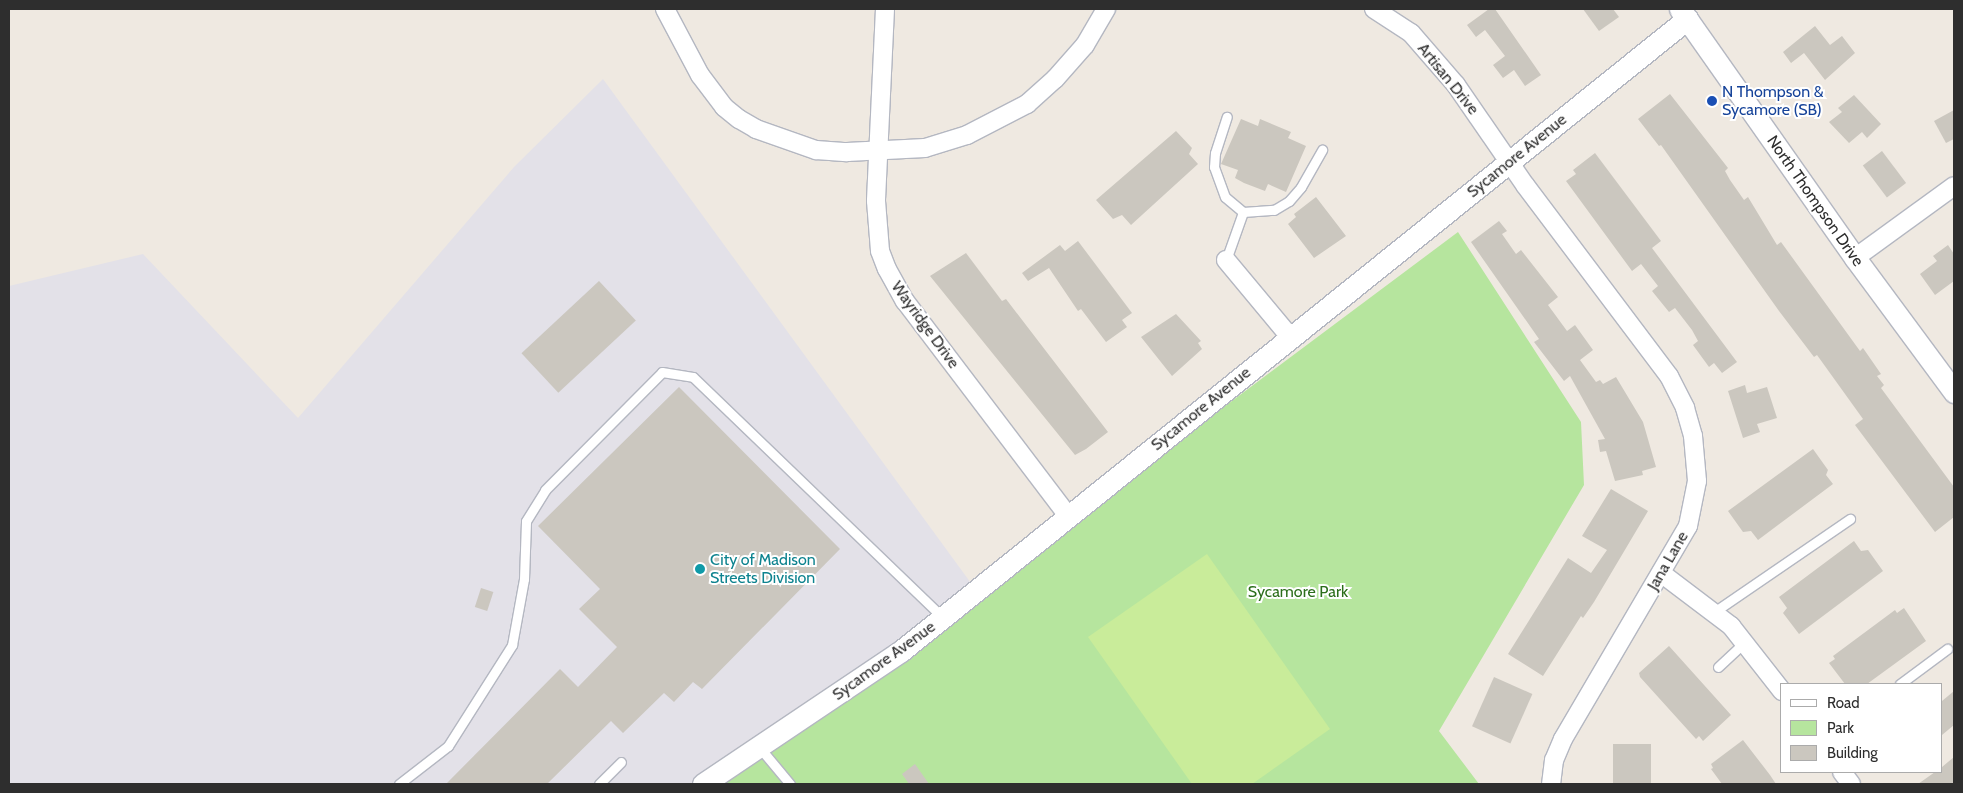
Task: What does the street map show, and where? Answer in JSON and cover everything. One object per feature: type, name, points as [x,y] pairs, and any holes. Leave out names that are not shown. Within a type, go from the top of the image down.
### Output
[{"type":"street","points":[[665,9],[700,75],[724,107],[739,119],[756,128],[816,150],[879,151],[925,148],[967,135],[1027,104],[1055,79],[1085,45],[1106,9]]},
{"type":"street","name":"Wayridge Drive","points":[[885,9],[877,228],[880,251],[895,286],[1068,516]]},
{"type":"street","name":"Artisan Drive","points":[[1374,9],[1411,33],[1456,85],[1510,162]]},
{"type":"street","name":"Sycamore Avenue","points":[[704,784],[901,651],[1510,162],[1684,14]]},
{"type":"street","name":"North Thompson Drive","points":[[1684,14],[1855,258],[1954,392]]},
{"type":"street","name":"Jana Lane","points":[[1510,162],[1669,376],[1689,418],[1695,448],[1694,500],[1688,526],[1563,739],[1554,760],[1551,784]]},
{"type":"street","points":[[1855,258],[1954,186]]},
{"type":"street","points":[[1226,260],[1291,338]]},
{"type":"street","points":[[1661,573],[1714,612],[1745,642],[1780,688]]},
{"type":"street","points":[[1843,773],[1851,784]]},
{"type":"lane","points":[[1227,117],[1215,153],[1214,167],[1225,197],[1243,212],[1274,210],[1289,201],[1301,187],[1322,150]]},
{"type":"lane","points":[[1226,260],[1243,212]]},
{"type":"lane","points":[[399,784],[448,746],[512,645],[524,579],[526,521],[545,490],[662,372],[694,377],[942,618]]},
{"type":"lane","points":[[1714,612],[1850,519]]},
{"type":"lane","points":[[1718,667],[1745,642]]},
{"type":"lane","points":[[1901,683],[1947,649]]},
{"type":"lane","points":[[760,748],[790,784]]},
{"type":"lane","points":[[599,784],[622,762]]},
{"type":"shaded area","points":[[603,79],[976,590],[703,784],[9,784],[9,286],[143,254],[298,418],[514,167]]},
{"type":"green space","name":"Sycamore Park","points":[[1458,232],[1581,422],[1584,485],[1439,731],[1479,784],[720,784]]},
{"type":"green space","points":[[1207,554],[1330,729],[1252,784],[1192,784],[1088,637]]},
{"type":"building","points":[[1489,9],[1495,9],[1541,75],[1525,86],[1514,70],[1503,78],[1493,65],[1505,56],[1485,30],[1476,37],[1467,25]]},
{"type":"building","points":[[1583,9],[1613,9],[1619,17],[1599,31]]},
{"type":"building","points":[[1815,26],[1830,45],[1842,36],[1855,53],[1825,80],[1804,53],[1791,63],[1783,52]]},
{"type":"building","points":[[1670,94],[1728,168],[1725,171],[1730,180],[1744,200],[1748,197],[1777,245],[1781,242],[1860,351],[1863,348],[1881,374],[1877,376],[1884,385],[1881,388],[1954,487],[1954,517],[1935,532],[1855,425],[1863,419],[1817,355],[1814,357],[1779,311],[1661,145],[1659,146],[1638,119]]},
{"type":"building","points":[[1854,95],[1881,124],[1867,138],[1862,132],[1849,143],[1829,122],[1842,112],[1838,108]]},
{"type":"building","points":[[1954,110],[1954,139],[1946,143],[1934,121]]},
{"type":"building","points":[[1241,119],[1258,126],[1260,119],[1291,132],[1288,138],[1306,146],[1286,192],[1268,184],[1265,191],[1244,183],[1235,178],[1238,170],[1221,164]]},
{"type":"building","points":[[1176,131],[1192,148],[1189,154],[1198,164],[1131,225],[1122,215],[1113,219],[1096,200]]},
{"type":"building","points":[[1882,151],[1906,183],[1887,197],[1863,165]]},
{"type":"building","points":[[1595,153],[1661,241],[1652,248],[1737,362],[1722,373],[1714,363],[1709,367],[1693,345],[1698,341],[1692,330],[1675,308],[1669,312],[1652,291],[1658,286],[1641,264],[1632,271],[1566,181],[1576,174],[1573,170]]},
{"type":"building","points":[[1316,197],[1346,236],[1314,258],[1288,224],[1296,217],[1294,214]]},
{"type":"building","points":[[1499,221],[1507,231],[1502,234],[1516,254],[1521,250],[1558,297],[1548,305],[1567,331],[1575,325],[1593,350],[1580,360],[1596,382],[1600,380],[1603,384],[1616,377],[1643,422],[1656,467],[1642,471],[1643,475],[1615,481],[1606,451],[1600,452],[1598,440],[1605,439],[1570,376],[1564,381],[1534,342],[1539,339],[1471,242]]},
{"type":"building","points":[[1078,241],[1132,313],[1122,320],[1127,327],[1106,342],[1081,309],[1078,311],[1049,268],[1028,281],[1022,273],[1060,245],[1065,251]]},
{"type":"building","points":[[1948,245],[1954,254],[1954,281],[1935,295],[1920,274],[1937,261],[1933,256]]},
{"type":"building","points":[[966,253],[1002,301],[1006,299],[1108,432],[1086,449],[1075,455],[930,276]]},
{"type":"building","points":[[599,281],[636,320],[558,393],[521,353]]},
{"type":"building","points":[[1176,314],[1201,341],[1198,343],[1202,349],[1172,376],[1141,337]]},
{"type":"building","points":[[1745,385],[1747,393],[1767,387],[1777,418],[1757,424],[1760,432],[1743,438],[1728,391]]},
{"type":"building","name":"City of Madison Streets Division","points":[[679,387],[840,549],[702,689],[693,682],[674,702],[664,693],[623,733],[611,721],[547,784],[446,784],[560,669],[578,687],[617,647],[579,609],[600,589],[538,526]]},
{"type":"building","points":[[1813,449],[1828,470],[1826,475],[1833,484],[1758,540],[1751,531],[1743,532],[1728,511]]},
{"type":"building","points":[[1611,489],[1648,511],[1594,602],[1583,618],[1581,616],[1543,676],[1508,654],[1568,558],[1591,573],[1607,550],[1582,536]]},
{"type":"building","points":[[1854,541],[1861,551],[1868,550],[1883,571],[1799,634],[1783,613],[1787,608],[1779,597]]},
{"type":"building","points":[[481,588],[493,592],[487,611],[475,607]]},
{"type":"building","points":[[1904,608],[1926,641],[1868,683],[1844,683],[1829,663],[1835,659],[1833,656],[1895,610],[1897,613]]},
{"type":"building","points":[[1669,646],[1731,715],[1703,741],[1699,736],[1696,739],[1640,677],[1639,673]]},
{"type":"building","points":[[1494,677],[1532,694],[1510,743],[1472,726]]},
{"type":"building","points":[[1954,691],[1954,725],[1943,734],[1943,700]]},
{"type":"building","points":[[1743,740],[1776,784],[1722,784],[1711,769],[1713,768],[1711,764]]},
{"type":"building","points":[[1613,744],[1651,744],[1651,784],[1613,784]]},
{"type":"building","points":[[1954,757],[1954,784],[1918,784],[1934,773],[1943,773],[1943,766]]},
{"type":"building","points":[[915,764],[929,784],[909,784],[902,774]]},
{"type":"place","name":"N Thompson & Sycamore (SB)","points":[[1712,101]]},
{"type":"place","name":"City of Madison Streets Division","points":[[700,569]]}]
